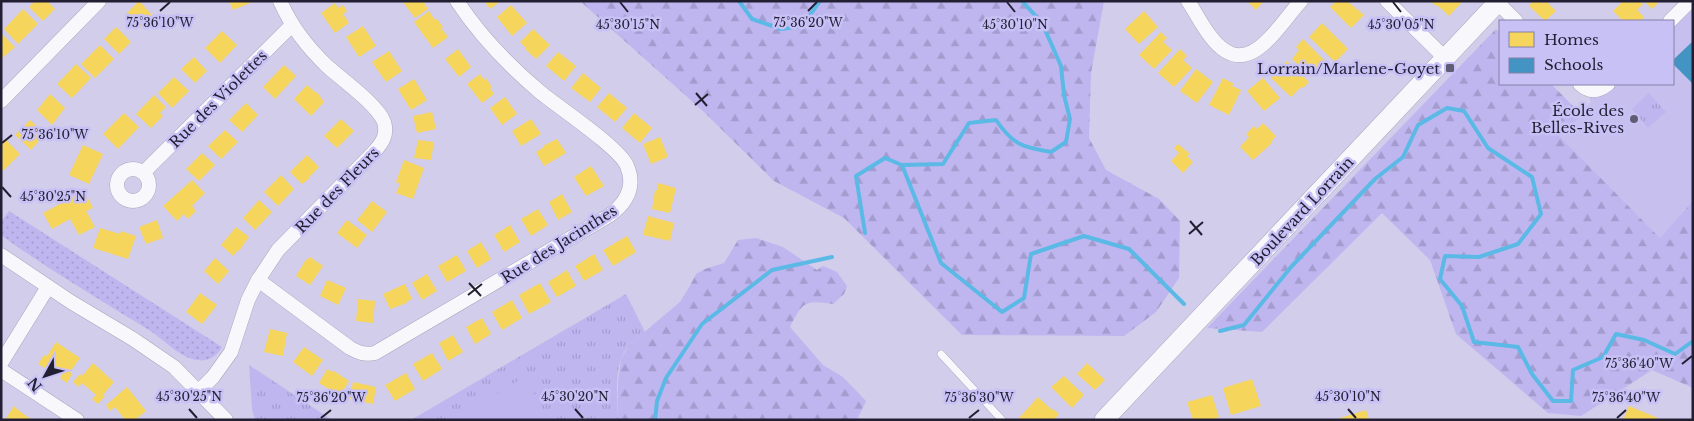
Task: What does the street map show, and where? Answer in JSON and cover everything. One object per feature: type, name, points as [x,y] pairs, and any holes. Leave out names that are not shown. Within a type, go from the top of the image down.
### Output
[{"type":"main road","name":"Boulevard Lorrain","points":[[1104,420],[1498,2]]},
{"type":"street","points":[[1,101],[99,1]]},
{"type":"street","name":"Rue des Fleurs","points":[[199,391],[213,377],[231,352],[248,300],[258,280],[278,250],[374,152],[385,136],[386,129],[380,114],[327,66],[292,25],[280,1]]},
{"type":"street","name":"Rue des Jacinthes","points":[[258,280],[350,348],[358,353],[375,354],[610,216],[623,204],[628,196],[631,180],[623,159],[540,92],[501,56],[478,30],[457,1]]},
{"type":"street","points":[[1188,1],[1211,38],[1226,52],[1243,56],[1257,50],[1268,41],[1301,1]]},
{"type":"street","points":[[1387,1],[1445,58]]},
{"type":"street","points":[[1671,20],[1690,1]]},
{"type":"street","points":[[1498,2],[1515,20]]},
{"type":"street","name":"Rue des Violettes","points":[[144,172],[292,25]]},
{"type":"street","points":[[1582,85],[1596,91],[1601,90],[1607,85]]},
{"type":"street","points":[[1,255],[174,367],[226,420]]},
{"type":"street","points":[[1,363],[48,287]]},
{"type":"street","points":[[1,370],[77,420]]},
{"type":"lane","points":[[941,354],[1002,420]]},
{"type":"shaded area","name":"École des Belles-Rives","points":[[1693,1],[1693,205],[1660,238],[1558,136],[1591,102],[1585,88],[1602,85],[1674,85],[1674,20]]},
{"type":"green space","points":[[580,1],[1104,1],[1091,73],[1089,138],[1106,170],[1159,199],[1180,221],[1179,278],[1156,312],[1124,336],[962,335],[844,218],[774,181],[704,112]]},
{"type":"green space","points":[[1496,29],[1499,32],[1499,85],[1552,85],[1582,115],[1559,136],[1660,238],[1693,201],[1693,388],[1652,370],[1581,416],[1548,413],[1456,334],[1430,260],[1382,213],[1262,332],[1207,328]]},
{"type":"green space","points":[[1649,93],[1666,112],[1648,128],[1632,109]]},
{"type":"green space","points":[[9,211],[222,347],[215,356],[205,360],[191,359],[173,349],[152,332],[75,285],[1,235],[1,222]]},
{"type":"green space","points":[[756,238],[783,247],[817,270],[823,266],[837,272],[847,286],[844,294],[833,304],[816,302],[806,304],[798,312],[790,327],[823,365],[843,377],[866,401],[857,420],[618,420],[618,381],[621,359],[629,345],[680,302],[696,274],[724,263],[738,240]]},
{"type":"green space","points":[[626,294],[645,332],[630,344],[624,352],[618,370],[618,420],[411,420]]},
{"type":"green space","points":[[249,365],[332,420],[255,420],[252,409]]},
{"type":"green space","points":[[524,377],[547,415],[539,420],[455,420]]},
{"type":"building: Homes","points":[[35,1],[47,1],[55,9],[43,21],[29,7]]},
{"type":"building: Homes","points":[[139,1],[152,15],[139,28],[125,15]]},
{"type":"building: Homes","points":[[229,1],[255,1],[233,10]]},
{"type":"building: Homes","points":[[402,1],[426,1],[424,3],[428,9],[415,18]]},
{"type":"building: Homes","points":[[484,1],[501,1],[490,9]]},
{"type":"building: Homes","points":[[1247,1],[1264,1],[1256,10]]},
{"type":"building: Homes","points":[[1336,1],[1347,1],[1364,15],[1351,28],[1330,7]]},
{"type":"building: Homes","points":[[1430,1],[1463,1],[1449,16]]},
{"type":"building: Homes","points":[[1533,1],[1541,1],[1543,4],[1546,1],[1556,11],[1544,20],[1529,6]]},
{"type":"building: Homes","points":[[1623,1],[1641,1],[1643,4],[1637,10],[1644,17],[1641,20],[1622,20],[1613,11]]},
{"type":"building: Homes","points":[[1644,1],[1660,1],[1652,9]]},
{"type":"building: Homes","points":[[335,3],[338,8],[343,5],[347,11],[343,14],[349,23],[335,33],[321,13]]},
{"type":"building: Homes","points":[[511,5],[527,23],[512,36],[497,17]]},
{"type":"building: Homes","points":[[23,9],[38,24],[18,44],[4,29]]},
{"type":"building: Homes","points":[[429,11],[443,27],[441,28],[448,37],[433,48],[414,22]]},
{"type":"building: Homes","points":[[1144,11],[1158,27],[1139,44],[1125,29]]},
{"type":"building: Homes","points":[[1322,23],[1348,49],[1335,62],[1309,37]]},
{"type":"building: Homes","points":[[363,26],[376,46],[359,57],[346,37]]},
{"type":"building: Homes","points":[[116,27],[131,42],[119,54],[104,39]]},
{"type":"building: Homes","points":[[533,29],[550,45],[536,59],[520,42]]},
{"type":"building: Homes","points":[[222,31],[237,45],[220,63],[205,48]]},
{"type":"building: Homes","points":[[1161,32],[1167,38],[1163,42],[1172,50],[1154,69],[1139,55]]},
{"type":"building: Homes","points":[[1,33],[15,47],[1,59]]},
{"type":"building: Homes","points":[[1303,39],[1326,62],[1311,77],[1292,59],[1299,50],[1296,47]]},
{"type":"building: Homes","points":[[100,45],[114,59],[95,78],[81,64]]},
{"type":"building: Homes","points":[[458,49],[471,67],[459,77],[445,59]]},
{"type":"building: Homes","points":[[1180,49],[1187,56],[1183,60],[1192,68],[1174,87],[1158,73]]},
{"type":"building: Homes","points":[[389,51],[402,71],[386,82],[372,62]]},
{"type":"building: Homes","points":[[558,52],[576,66],[564,81],[546,66]]},
{"type":"building: Homes","points":[[194,57],[207,71],[195,83],[181,69]]},
{"type":"building: Homes","points":[[1287,61],[1309,82],[1291,97],[1271,78]]},
{"type":"building: Homes","points":[[76,64],[91,78],[72,98],[57,84]]},
{"type":"building: Homes","points":[[284,65],[296,76],[275,99],[263,87]]},
{"type":"building: Homes","points":[[1196,69],[1213,82],[1197,103],[1180,91]]},
{"type":"building: Homes","points":[[583,73],[601,88],[590,102],[571,88]]},
{"type":"building: Homes","points":[[480,74],[484,80],[486,78],[494,94],[482,103],[467,84]]},
{"type":"building: Homes","points":[[174,77],[189,91],[172,108],[158,93]]},
{"type":"building: Homes","points":[[1223,78],[1234,84],[1232,86],[1241,90],[1229,115],[1209,105]]},
{"type":"building: Homes","points":[[1263,78],[1280,98],[1264,111],[1247,91]]},
{"type":"building: Homes","points":[[414,79],[427,100],[411,110],[398,89]]},
{"type":"building: Homes","points":[[307,85],[317,92],[324,102],[311,116],[294,99]]},
{"type":"building: Homes","points":[[609,93],[627,108],[615,122],[597,107]]},
{"type":"building: Homes","points":[[50,94],[65,108],[52,125],[37,110]]},
{"type":"building: Homes","points":[[154,95],[166,107],[160,113],[163,116],[151,128],[136,114]]},
{"type":"building: Homes","points":[[505,97],[517,114],[502,125],[490,108]]},
{"type":"building: Homes","points":[[246,103],[258,115],[242,132],[229,120]]},
{"type":"building: Homes","points":[[432,112],[436,129],[417,133],[413,116]]},
{"type":"building: Homes","points":[[124,113],[139,127],[118,149],[103,134]]},
{"type":"building: Homes","points":[[634,113],[652,128],[640,143],[622,128]]},
{"type":"building: Homes","points":[[341,119],[354,131],[337,148],[324,136]]},
{"type":"building: Homes","points":[[531,119],[541,134],[521,146],[512,131]]},
{"type":"building: Homes","points":[[30,120],[45,134],[31,150],[15,135]]},
{"type":"building: Homes","points":[[1263,123],[1276,136],[1272,143],[1253,160],[1240,147],[1249,137],[1246,134],[1254,126],[1257,129]]},
{"type":"building: Homes","points":[[225,130],[238,142],[221,159],[208,146]]},
{"type":"building: Homes","points":[[660,137],[668,157],[651,164],[643,144]]},
{"type":"building: Homes","points":[[5,139],[20,154],[3,171],[1,169],[1,143]]},
{"type":"building: Homes","points":[[557,139],[566,153],[544,166],[536,152]]},
{"type":"building: Homes","points":[[418,140],[434,142],[431,160],[414,158]]},
{"type":"building: Homes","points":[[1178,144],[1190,154],[1187,156],[1193,162],[1183,173],[1171,161],[1179,153],[1174,148]]},
{"type":"building: Homes","points":[[83,145],[103,154],[89,184],[69,175]]},
{"type":"building: Homes","points":[[202,153],[215,165],[199,181],[186,169]]},
{"type":"building: Homes","points":[[307,155],[319,167],[302,184],[290,172]]},
{"type":"building: Homes","points":[[404,160],[424,168],[413,199],[396,193],[400,184],[396,182]]},
{"type":"building: Homes","points":[[591,166],[604,186],[586,196],[574,177]]},
{"type":"building: Homes","points":[[281,175],[294,189],[278,206],[264,192]]},
{"type":"building: Homes","points":[[192,180],[205,193],[192,206],[196,211],[188,219],[184,214],[177,221],[163,206]]},
{"type":"building: Homes","points":[[658,183],[676,188],[670,213],[652,209]]},
{"type":"building: Homes","points":[[84,191],[93,208],[86,211],[95,227],[79,235],[70,219],[52,229],[43,213]]},
{"type":"building: Homes","points":[[562,194],[572,212],[558,220],[549,202]]},
{"type":"building: Homes","points":[[259,200],[272,212],[255,230],[243,218]]},
{"type":"building: Homes","points":[[372,201],[387,212],[372,232],[357,220]]},
{"type":"building: Homes","points":[[538,209],[548,225],[531,236],[521,219]]},
{"type":"building: Homes","points":[[648,216],[674,223],[670,241],[643,235]]},
{"type":"building: Homes","points":[[157,220],[163,238],[146,244],[139,227]]},
{"type":"building: Homes","points":[[347,220],[367,235],[357,248],[337,233]]},
{"type":"building: Homes","points":[[510,225],[520,242],[504,252],[494,235]]},
{"type":"building: Homes","points":[[236,227],[249,237],[233,256],[221,245]]},
{"type":"building: Homes","points":[[100,228],[120,234],[121,231],[136,236],[128,259],[93,248]]},
{"type":"building: Homes","points":[[627,236],[636,252],[613,266],[603,250]]},
{"type":"building: Homes","points":[[481,242],[491,259],[477,268],[467,251]]},
{"type":"building: Homes","points":[[594,254],[603,270],[584,281],[575,266]]},
{"type":"building: Homes","points":[[457,255],[466,271],[447,282],[438,266]]},
{"type":"building: Homes","points":[[310,257],[323,266],[310,285],[296,276],[305,261]]},
{"type":"building: Homes","points":[[215,258],[229,271],[218,284],[204,271]]},
{"type":"building: Homes","points":[[567,270],[576,286],[557,297],[548,282]]},
{"type":"building: Homes","points":[[427,274],[437,291],[422,300],[412,283]]},
{"type":"building: Homes","points":[[327,280],[346,288],[338,305],[320,296]]},
{"type":"building: Homes","points":[[540,283],[551,302],[529,314],[519,295]]},
{"type":"building: Homes","points":[[405,284],[412,299],[407,303],[390,309],[383,294]]},
{"type":"building: Homes","points":[[200,293],[217,305],[202,324],[186,312]]},
{"type":"building: Homes","points":[[358,299],[375,301],[373,323],[356,321]]},
{"type":"building: Homes","points":[[512,300],[522,318],[502,330],[492,312]]},
{"type":"building: Homes","points":[[482,318],[491,334],[475,344],[466,327]]},
{"type":"building: Homes","points":[[270,329],[287,333],[283,356],[264,352]]},
{"type":"building: Homes","points":[[453,335],[463,352],[448,361],[439,343]]},
{"type":"building: Homes","points":[[56,342],[80,358],[70,372],[72,374],[67,383],[60,378],[63,373],[48,364],[45,368],[38,364],[44,355],[47,356]]},
{"type":"building: Homes","points":[[304,347],[323,360],[312,376],[293,362]]},
{"type":"building: Homes","points":[[432,353],[442,369],[423,381],[413,364]]},
{"type":"building: Homes","points":[[93,363],[114,382],[98,404],[92,399],[96,395],[82,383],[79,387],[73,382],[80,374],[82,376]]},
{"type":"building: Homes","points":[[1087,363],[1105,380],[1095,390],[1077,374]]},
{"type":"building: Homes","points":[[327,369],[334,371],[349,381],[340,396],[319,383]]},
{"type":"building: Homes","points":[[406,373],[415,389],[395,401],[385,385]]},
{"type":"building: Homes","points":[[1064,376],[1084,395],[1072,408],[1051,387]]},
{"type":"building: Homes","points":[[1252,379],[1261,406],[1231,415],[1223,388]]},
{"type":"building: Homes","points":[[353,382],[376,387],[373,404],[350,399]]},
{"type":"building: Homes","points":[[127,387],[146,411],[135,420],[125,420],[115,407],[110,411],[106,405]]},
{"type":"building: Homes","points":[[1212,395],[1219,417],[1211,420],[1193,420],[1187,402]]},
{"type":"building: Homes","points":[[1038,397],[1059,414],[1054,420],[1021,420],[1019,418]]},
{"type":"building: Homes","points":[[14,406],[18,410],[32,420],[5,420]]},
{"type":"building: Homes","points":[[1629,406],[1658,418],[1657,420],[1623,420]]},
{"type":"building: Homes","points":[[1366,410],[1369,420],[1337,420],[1337,419]]},
{"type":"building: Schools","points":[[1693,41],[1693,84],[1674,65],[1674,59]]},
{"type":"waterway","points":[[739,1],[752,19],[781,29],[802,26],[820,1]]},
{"type":"waterway","points":[[865,233],[856,176],[885,158],[902,165],[943,164],[969,123],[996,120],[1013,140],[1025,146],[1051,152],[1066,142],[1070,119],[1064,95],[1061,66],[1042,23],[1022,1]]},
{"type":"waterway","points":[[1220,331],[1244,325],[1291,267],[1375,179],[1403,157],[1418,125],[1447,108],[1464,111],[1488,148],[1532,177],[1541,214],[1518,244],[1479,257],[1445,256],[1440,279],[1462,306],[1474,342],[1518,347],[1532,374],[1553,401],[1571,401],[1573,370],[1603,357],[1616,334],[1644,340],[1675,354],[1693,341]]},
{"type":"waterway","points":[[902,165],[941,263],[1002,312],[1024,298],[1031,254],[1084,236],[1129,249],[1184,304]]},
{"type":"waterway","points":[[655,420],[657,401],[666,378],[702,324],[772,270],[832,257]]},
{"type":"place","name":"Lorrain/Marlene-Goyet","points":[[1450,68]]},
{"type":"place","name":"École des Belles-Rives","points":[[1634,119]]}]
